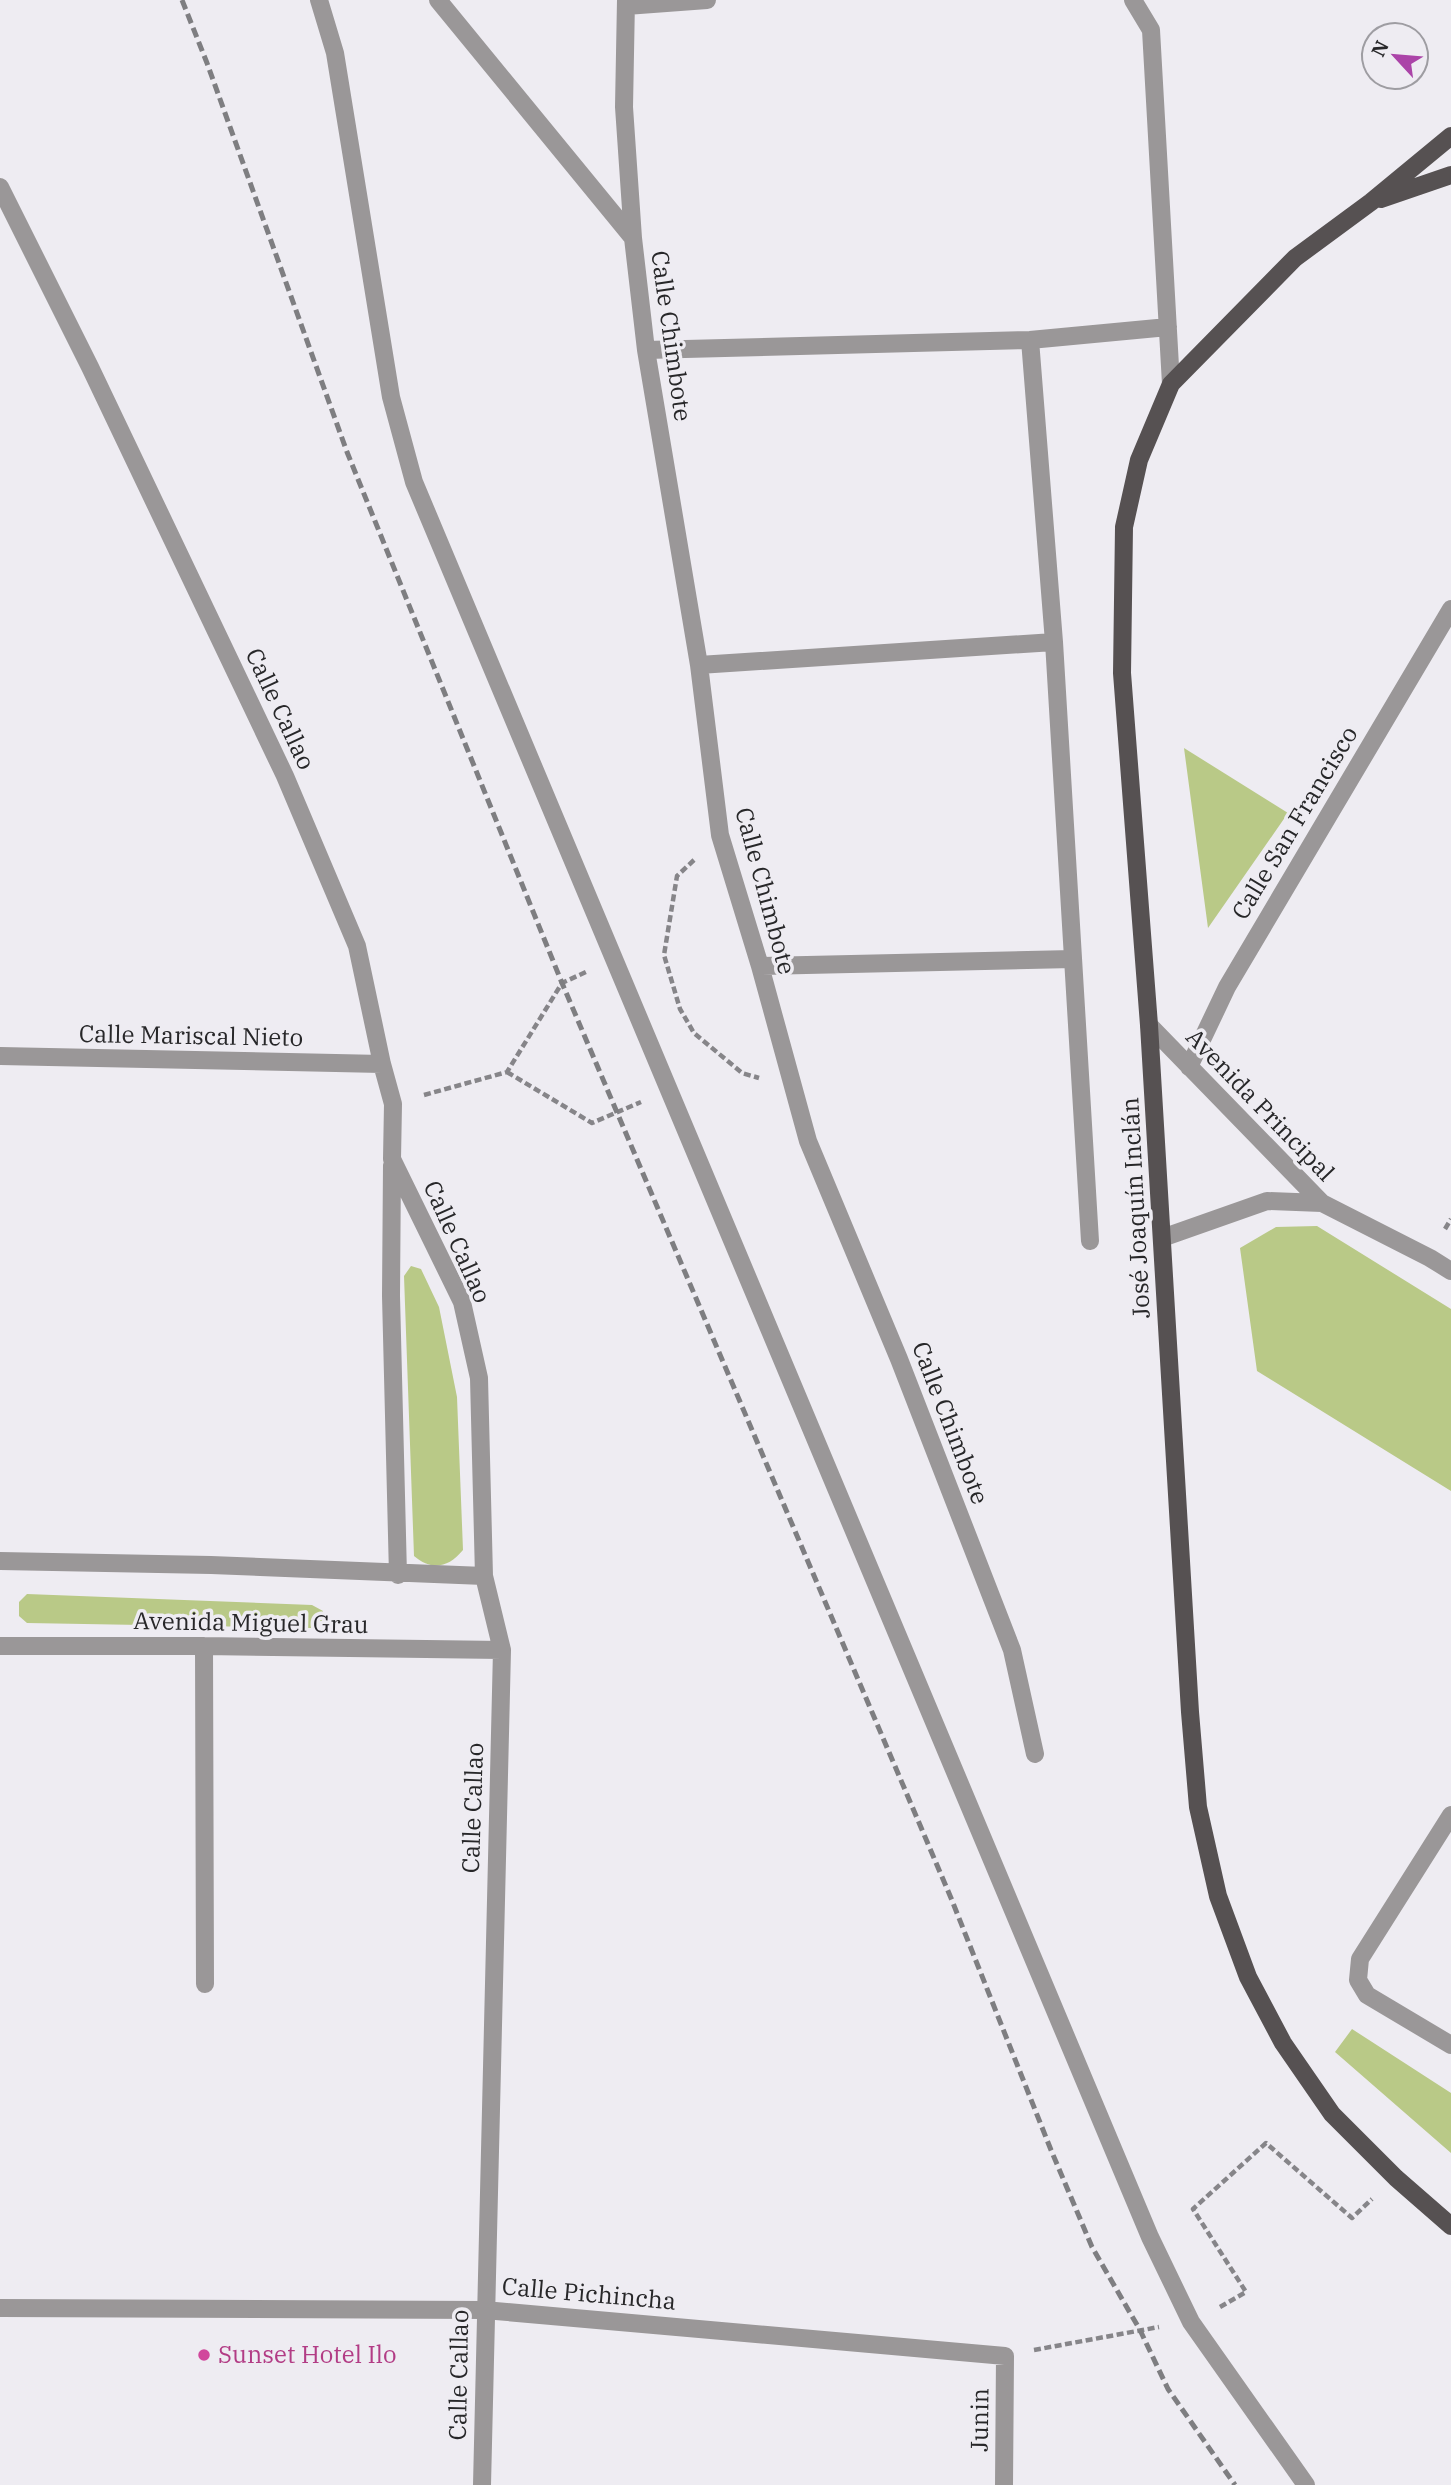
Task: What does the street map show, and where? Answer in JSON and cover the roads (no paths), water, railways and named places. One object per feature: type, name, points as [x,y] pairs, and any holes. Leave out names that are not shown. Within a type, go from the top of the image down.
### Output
[{"type":"main road","points":[[1371,202],[1451,136]]},
{"type":"main road","points":[[1371,202],[1451,175]]},
{"type":"main road","name":"José Joaquín Inclán","points":[[1371,202],[1294,258],[1171,384],[1139,460],[1124,527],[1122,673],[1149,1025],[1198,1807],[1218,1896],[1248,1977],[1283,2043],[1332,2115],[1396,2178],[1451,2226]]},
{"type":"street","points":[[319,0],[335,53],[391,397],[414,482],[667,1091],[1150,2237],[1191,2322],[1306,2485]]},
{"type":"street","points":[[626,3],[707,0]]},
{"type":"street","points":[[1133,0],[1152,30],[1171,384]]},
{"type":"street","points":[[440,3],[633,238]]},
{"type":"street","name":"Calle Chimbote","points":[[626,3],[624,107],[633,238],[646,350],[699,665],[720,835],[760,966],[808,1141],[899,1359],[1012,1650],[1035,1754]]},
{"type":"street","name":"Calle Callao","points":[[0,187],[96,380],[285,776],[357,946],[393,1104],[392,1159],[462,1302],[479,1378],[484,1576],[502,1650],[484,2310],[482,2485]]},
{"type":"street","points":[[646,350],[1030,340],[1168,327]]},
{"type":"street","points":[[1030,340],[1054,642],[1090,1241]]},
{"type":"street","name":"Calle San Francisco","points":[[1189,1067],[1227,986],[1451,609]]},
{"type":"street","points":[[699,665],[1054,642]]},
{"type":"street","points":[[760,966],[1073,959]]},
{"type":"street","name":"Avenida Principal","points":[[1149,1025],[1322,1203],[1451,1271]]},
{"type":"street","name":"Calle Mariscal Nieto","points":[[0,1056],[382,1064]]},
{"type":"street","points":[[392,1159],[391,1296],[398,1574]]},
{"type":"street","points":[[1162,1238],[1267,1201],[1322,1203]]},
{"type":"street","points":[[0,1561],[211,1565],[484,1576]]},
{"type":"street","name":"Avenida Miguel Grau","points":[[0,1646],[502,1650]]},
{"type":"street","points":[[204,1646],[205,1984]]},
{"type":"street","points":[[1451,1815],[1360,1959],[1358,1980],[1367,1996],[1451,2045]]},
{"type":"street","name":"Calle Pichincha","points":[[0,2308],[484,2310],[1005,2356]]},
{"type":"street","name":"Junin","points":[[1004,2485],[1005,2356]]},
{"type":"railway","points":[[182,0],[347,452],[562,983],[951,1898],[1092,2247],[1140,2330],[1168,2389],[1235,2485]]},
{"type":"place","name":"Sunset Hotel Ilo","points":[[204,2355]]}]
